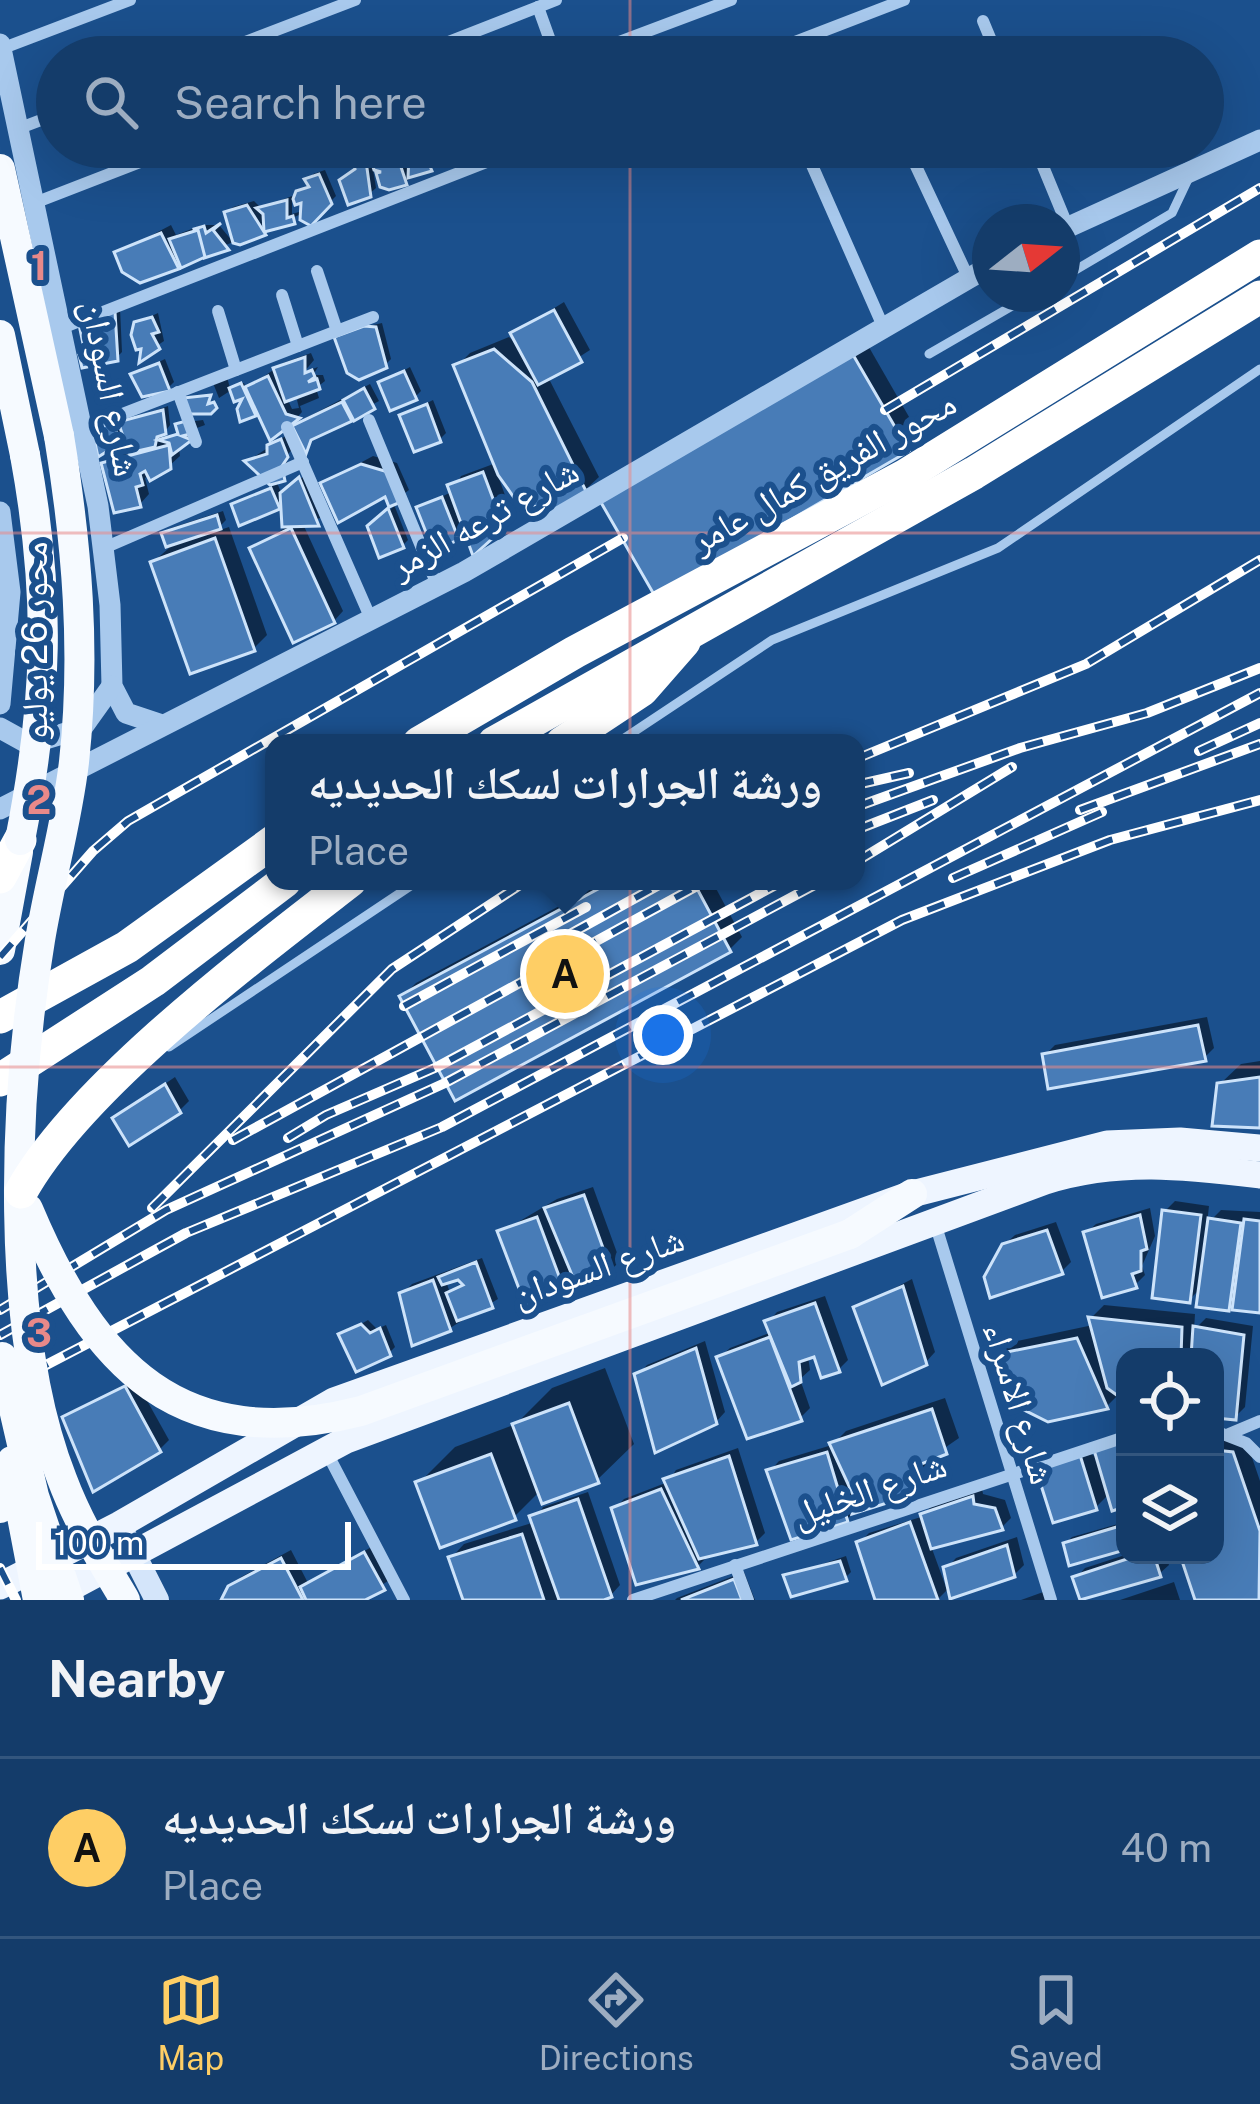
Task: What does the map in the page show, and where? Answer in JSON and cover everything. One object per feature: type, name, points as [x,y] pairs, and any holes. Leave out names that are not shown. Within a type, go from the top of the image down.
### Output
[{"type":"highway","name":"محور 26 يوليو","points":[[0,169],[70,433],[77,563],[79,687],[74,761],[32,998],[21,1192],[25,1283],[43,1410],[62,1479],[124,1600]]},
{"type":"highway","name":"محور الفريق كمال عامر","points":[[434,734],[952,445],[1260,256]]},
{"type":"highway","name":"محور الفريق كمال عامر","points":[[510,734],[974,473],[1260,297]]},
{"type":"highway","name":"محور 26 يوليو","points":[[0,334],[41,556],[46,658],[44,709],[0,950]]},
{"type":"highway","points":[[576,734],[642,691],[693,630]]},
{"type":"highway","points":[[0,878],[20,841]]},
{"type":"highway","points":[[0,1017],[128,946],[265,847]]},
{"type":"highway","points":[[0,1079],[137,992],[273,890]]},
{"type":"highway","points":[[339,890],[126,1070],[64,1131],[21,1192],[71,1300],[111,1354],[167,1398],[244,1424],[286,1426],[361,1411],[850,1234],[912,1194]]},
{"type":"highway","points":[[0,1342],[12,1461],[38,1600]]},
{"type":"highway","points":[[2,1357],[34,1496],[69,1600]]},
{"type":"highway","points":[[0,1508],[12,1461]]},
{"type":"highway","points":[[101,1559],[104,1600]]},
{"type":"main road","name":"شارع السودان","points":[[0,1586],[119,1525],[334,1400],[912,1194],[1107,1144],[1180,1141],[1260,1148]]},
{"type":"main road","name":"شارع السودان","points":[[47,1600],[326,1450],[935,1222],[1095,1168],[1147,1163],[1260,1175]]},
{"type":"main road","points":[[119,1525],[158,1600]]},
{"type":"street","points":[[1,46],[130,0]]},
{"type":"street","points":[[261,36],[355,0]]},
{"type":"street","points":[[464,36],[556,0]]},
{"type":"street","points":[[635,36],[730,0]]},
{"type":"street","points":[[811,36],[904,0]]},
{"type":"street","points":[[538,7],[548,36]]},
{"type":"street","points":[[983,20],[989,36]]},
{"type":"street","name":"شارع السودان","points":[[1,46],[62,328],[70,433],[104,548],[112,686]]},
{"type":"street","points":[[20,128],[36,122]]},
{"type":"street","points":[[1224,156],[1260,140]]},
{"type":"street","points":[[37,202],[125,168]]},
{"type":"street","points":[[62,328],[471,168]]},
{"type":"street","points":[[813,168],[882,324]]},
{"type":"street","points":[[917,168],[968,277]]},
{"type":"street","points":[[1043,168],[1056,204]]},
{"type":"street","points":[[1080,221],[1197,168]]},
{"type":"street","points":[[316,271],[337,331]]},
{"type":"street","name":"شارع ترعه الزمر","points":[[0,809],[437,585],[972,275]]},
{"type":"street","points":[[322,289],[341,282]]},
{"type":"street","points":[[282,295],[298,346]]},
{"type":"street","points":[[218,311],[236,370]]},
{"type":"street","points":[[70,433],[374,317]]},
{"type":"street","points":[[178,392],[196,442]]},
{"type":"street","points":[[369,420],[437,585]]},
{"type":"street","points":[[287,427],[371,619]]},
{"type":"street","points":[[104,548],[303,462]]},
{"type":"street","points":[[0,512],[10,592],[0,704]]},
{"type":"street","points":[[0,728],[29,744],[82,728],[112,686],[126,713],[159,724]]},
{"type":"street","name":"شارع الاسراء","points":[[935,1222],[1051,1600]]},
{"type":"street","points":[[1224,1431],[1260,1421]]},
{"type":"street","points":[[1224,1433],[1260,1457]]},
{"type":"street","name":"شارع الخليل","points":[[633,1600],[1116,1440]]},
{"type":"street","points":[[326,1450],[404,1600]]},
{"type":"street","points":[[736,1565],[748,1600]]},
{"type":"lane","points":[[1080,267],[1172,213],[1192,170]]},
{"type":"lane","points":[[929,354],[1002,312]]},
{"type":"lane","points":[[631,734],[772,640],[998,548],[1260,370]]},
{"type":"lane","points":[[56,1123],[405,890]]},
{"type":"lane","points":[[0,1160],[39,1133]]},
{"type":"building","points":[[367,168],[371,197],[348,205],[339,180],[355,169]]},
{"type":"building","points":[[401,168],[407,185],[389,190],[380,187],[376,173],[381,172],[374,170]]},
{"type":"building","points":[[408,168],[432,171],[408,178]]},
{"type":"building","points":[[319,174],[332,204],[311,226],[300,220],[301,203],[295,205],[293,199],[296,191],[309,187],[304,179]]},
{"type":"building","points":[[287,200],[287,218],[293,216],[295,224],[264,232],[263,214],[256,208]]},
{"type":"building","points":[[247,205],[266,235],[240,245],[233,243],[224,212]]},
{"type":"building","points":[[221,223],[213,230],[229,250],[204,258],[194,229],[204,226],[206,233]]},
{"type":"building","points":[[198,230],[205,257],[181,268],[169,239]]},
{"type":"building","points":[[161,233],[179,269],[140,283],[122,272],[114,252]]},
{"type":"building","points":[[554,310],[582,362],[538,385],[510,333]]},
{"type":"building","points":[[115,312],[118,361],[82,368],[79,355],[85,353],[78,320]]},
{"type":"building","points":[[152,317],[159,332],[152,334],[160,349],[139,363],[141,349],[136,350],[131,335],[134,322]]},
{"type":"building","points":[[364,326],[376,327],[387,368],[359,380],[347,373],[334,337]]},
{"type":"building","points":[[494,349],[532,382],[587,493],[550,512],[515,499],[498,475],[453,365]]},
{"type":"building","points":[[852,353],[909,451],[656,598],[599,499]]},
{"type":"building","points":[[305,357],[305,373],[312,370],[315,377],[308,382],[317,379],[320,389],[285,402],[273,368]]},
{"type":"building","points":[[159,363],[170,391],[142,397],[130,374]]},
{"type":"building","points":[[404,371],[417,400],[390,411],[378,382]]},
{"type":"building","points":[[268,376],[286,414],[300,418],[270,441],[245,387]]},
{"type":"building","points":[[241,383],[256,416],[240,422],[237,409],[242,399],[234,402],[229,388]]},
{"type":"building","points":[[364,388],[375,409],[354,421],[343,400]]},
{"type":"building","points":[[211,395],[208,404],[214,402],[217,408],[211,414],[186,414],[183,398]]},
{"type":"building","points":[[342,402],[352,421],[311,440],[306,454],[292,426]]},
{"type":"building","points":[[427,404],[441,442],[414,452],[399,415]]},
{"type":"building","points":[[163,410],[166,434],[157,437],[155,447],[129,453],[118,422]]},
{"type":"building","points":[[114,420],[119,444],[98,457],[91,424]]},
{"type":"building","points":[[186,421],[190,434],[182,436],[192,440],[172,455],[169,443],[158,440],[178,434],[175,424]]},
{"type":"building","points":[[281,439],[288,457],[282,466],[285,481],[270,485],[244,461],[267,454],[267,445]]},
{"type":"building","points":[[169,445],[171,469],[150,481],[145,471],[140,474],[143,485],[136,487],[141,507],[114,513],[101,463]]},
{"type":"building","points":[[361,464],[388,472],[401,502],[389,507],[385,497],[338,523],[320,483]]},
{"type":"building","points":[[483,472],[504,528],[473,556],[447,485]]},
{"type":"building","points":[[299,477],[319,526],[282,527],[280,493]]},
{"type":"building","points":[[271,488],[280,509],[239,526],[231,504]]},
{"type":"building","points":[[442,497],[459,540],[433,550],[416,507]]},
{"type":"building","points":[[388,508],[404,548],[379,558],[367,526]]},
{"type":"building","points":[[217,515],[221,529],[166,547],[161,533]]},
{"type":"building","points":[[291,528],[335,623],[293,643],[249,548]]},
{"type":"building","points":[[215,538],[255,651],[190,674],[150,562]]},
{"type":"building","points":[[596,890],[698,890],[731,952],[455,1101],[399,996]]},
{"type":"building","points":[[1198,1025],[1206,1061],[1048,1089],[1042,1054]]},
{"type":"building","points":[[1260,1077],[1260,1128],[1212,1126],[1217,1083]]},
{"type":"building","points":[[165,1084],[181,1113],[129,1146],[112,1118]]},
{"type":"building","points":[[584,1195],[612,1273],[577,1287],[544,1208]]},
{"type":"building","points":[[1162,1210],[1201,1215],[1190,1303],[1152,1298]]},
{"type":"building","points":[[1140,1215],[1147,1249],[1141,1251],[1141,1271],[1132,1274],[1137,1288],[1102,1298],[1083,1232]]},
{"type":"building","points":[[537,1217],[565,1292],[526,1307],[497,1231]]},
{"type":"building","points":[[1208,1218],[1241,1223],[1229,1311],[1196,1307]]},
{"type":"building","points":[[1244,1219],[1260,1221],[1260,1313],[1232,1310]]},
{"type":"building","points":[[1047,1230],[1063,1274],[990,1298],[984,1277],[1002,1244]]},
{"type":"building","points":[[476,1262],[493,1308],[457,1321],[446,1293],[463,1285],[458,1280],[442,1285],[438,1277]]},
{"type":"building","points":[[433,1280],[451,1331],[412,1346],[399,1293]]},
{"type":"building","points":[[903,1286],[927,1365],[882,1385],[853,1307]]},
{"type":"building","points":[[815,1303],[840,1372],[821,1378],[814,1357],[799,1362],[801,1382],[791,1387],[764,1321]]},
{"type":"building","points":[[1088,1317],[1182,1327],[1181,1348],[1116,1348],[1116,1394],[1107,1388]]},
{"type":"building","points":[[361,1324],[370,1333],[380,1328],[391,1356],[356,1372],[338,1334]]},
{"type":"building","points":[[1193,1326],[1244,1335],[1236,1420],[1224,1419],[1224,1348],[1192,1348]]},
{"type":"building","points":[[770,1337],[802,1421],[747,1439],[716,1357]]},
{"type":"building","points":[[1077,1338],[1108,1409],[1048,1422],[1010,1403],[997,1354]]},
{"type":"building","points":[[696,1348],[717,1424],[655,1453],[634,1374]]},
{"type":"building","points":[[125,1386],[161,1452],[93,1492],[62,1417]]},
{"type":"building","points":[[569,1403],[599,1483],[542,1504],[512,1424]]},
{"type":"building","points":[[932,1409],[947,1454],[921,1464],[921,1479],[900,1499],[852,1514],[855,1499],[829,1443]]},
{"type":"building","points":[[1116,1444],[1116,1510],[1112,1511],[1094,1450]]},
{"type":"building","points":[[1224,1451],[1233,1452],[1260,1531],[1259,1600],[1195,1600],[1183,1564],[1224,1564]]},
{"type":"building","points":[[827,1452],[848,1522],[791,1540],[766,1470]]},
{"type":"building","points":[[491,1454],[516,1520],[440,1548],[415,1482]]},
{"type":"building","points":[[1080,1455],[1097,1510],[1053,1523],[1040,1482],[1048,1465]]},
{"type":"building","points":[[729,1456],[757,1545],[699,1559],[663,1479]]},
{"type":"building","points":[[661,1489],[699,1569],[636,1585],[611,1508]]},
{"type":"building","points":[[973,1496],[974,1504],[995,1508],[1003,1530],[931,1549],[920,1514]]},
{"type":"building","points":[[578,1499],[612,1597],[604,1600],[559,1600],[529,1516]]},
{"type":"building","points":[[910,1522],[938,1600],[875,1600],[856,1542]]},
{"type":"building","points":[[1116,1527],[1116,1553],[1069,1566],[1063,1543]]},
{"type":"building","points":[[522,1534],[544,1600],[463,1600],[448,1557]]},
{"type":"building","points":[[1007,1545],[1015,1577],[950,1599],[943,1567]]},
{"type":"building","points":[[364,1552],[385,1590],[365,1600],[306,1600],[300,1587]]},
{"type":"building","points":[[281,1558],[303,1600],[221,1600],[228,1586]]},
{"type":"building","points":[[840,1561],[847,1581],[791,1597],[783,1575]]},
{"type":"building","points":[[1116,1563],[1157,1564],[1161,1577],[1080,1600],[1072,1577]]},
{"type":"building","points":[[734,1579],[742,1600],[681,1600]]},
{"type":"railway","points":[[885,410],[1260,188]]},
{"type":"railway","points":[[280,734],[623,538]]},
{"type":"railway","points":[[865,755],[1086,664],[1260,560]]},
{"type":"railway","points":[[865,804],[1020,748],[1147,713],[1260,668]]},
{"type":"railway","points":[[0,1335],[186,1233],[442,1127],[1260,693]]},
{"type":"railway","points":[[1199,751],[1260,723]]},
{"type":"railway","points":[[0,957],[93,851],[128,821],[265,743]]},
{"type":"railway","points":[[1080,810],[1260,744]]},
{"type":"railway","points":[[865,857],[1012,767]]},
{"type":"railway","points":[[865,783],[909,773]]},
{"type":"railway","points":[[865,826],[933,800]]},
{"type":"railway","points":[[0,1389],[902,920],[1110,840],[1260,800]]},
{"type":"railway","points":[[953,878],[1102,812]]},
{"type":"railway","points":[[152,1208],[392,969],[512,890]]},
{"type":"railway","points":[[572,933],[650,890]]},
{"type":"railway","points":[[233,1140],[690,890]]},
{"type":"railway","points":[[288,1138],[326,1115],[437,1067],[766,890]]},
{"type":"railway","points":[[0,1310],[166,1210],[445,1083],[805,890]]},
{"type":"railway","points":[[404,1006],[586,907]]},
{"type":"railway","points":[[0,1568],[16,1600]]},
{"type":"place","name":"ورشة الجرارات لسكك الحديديه","points":[[565,974]]}]
